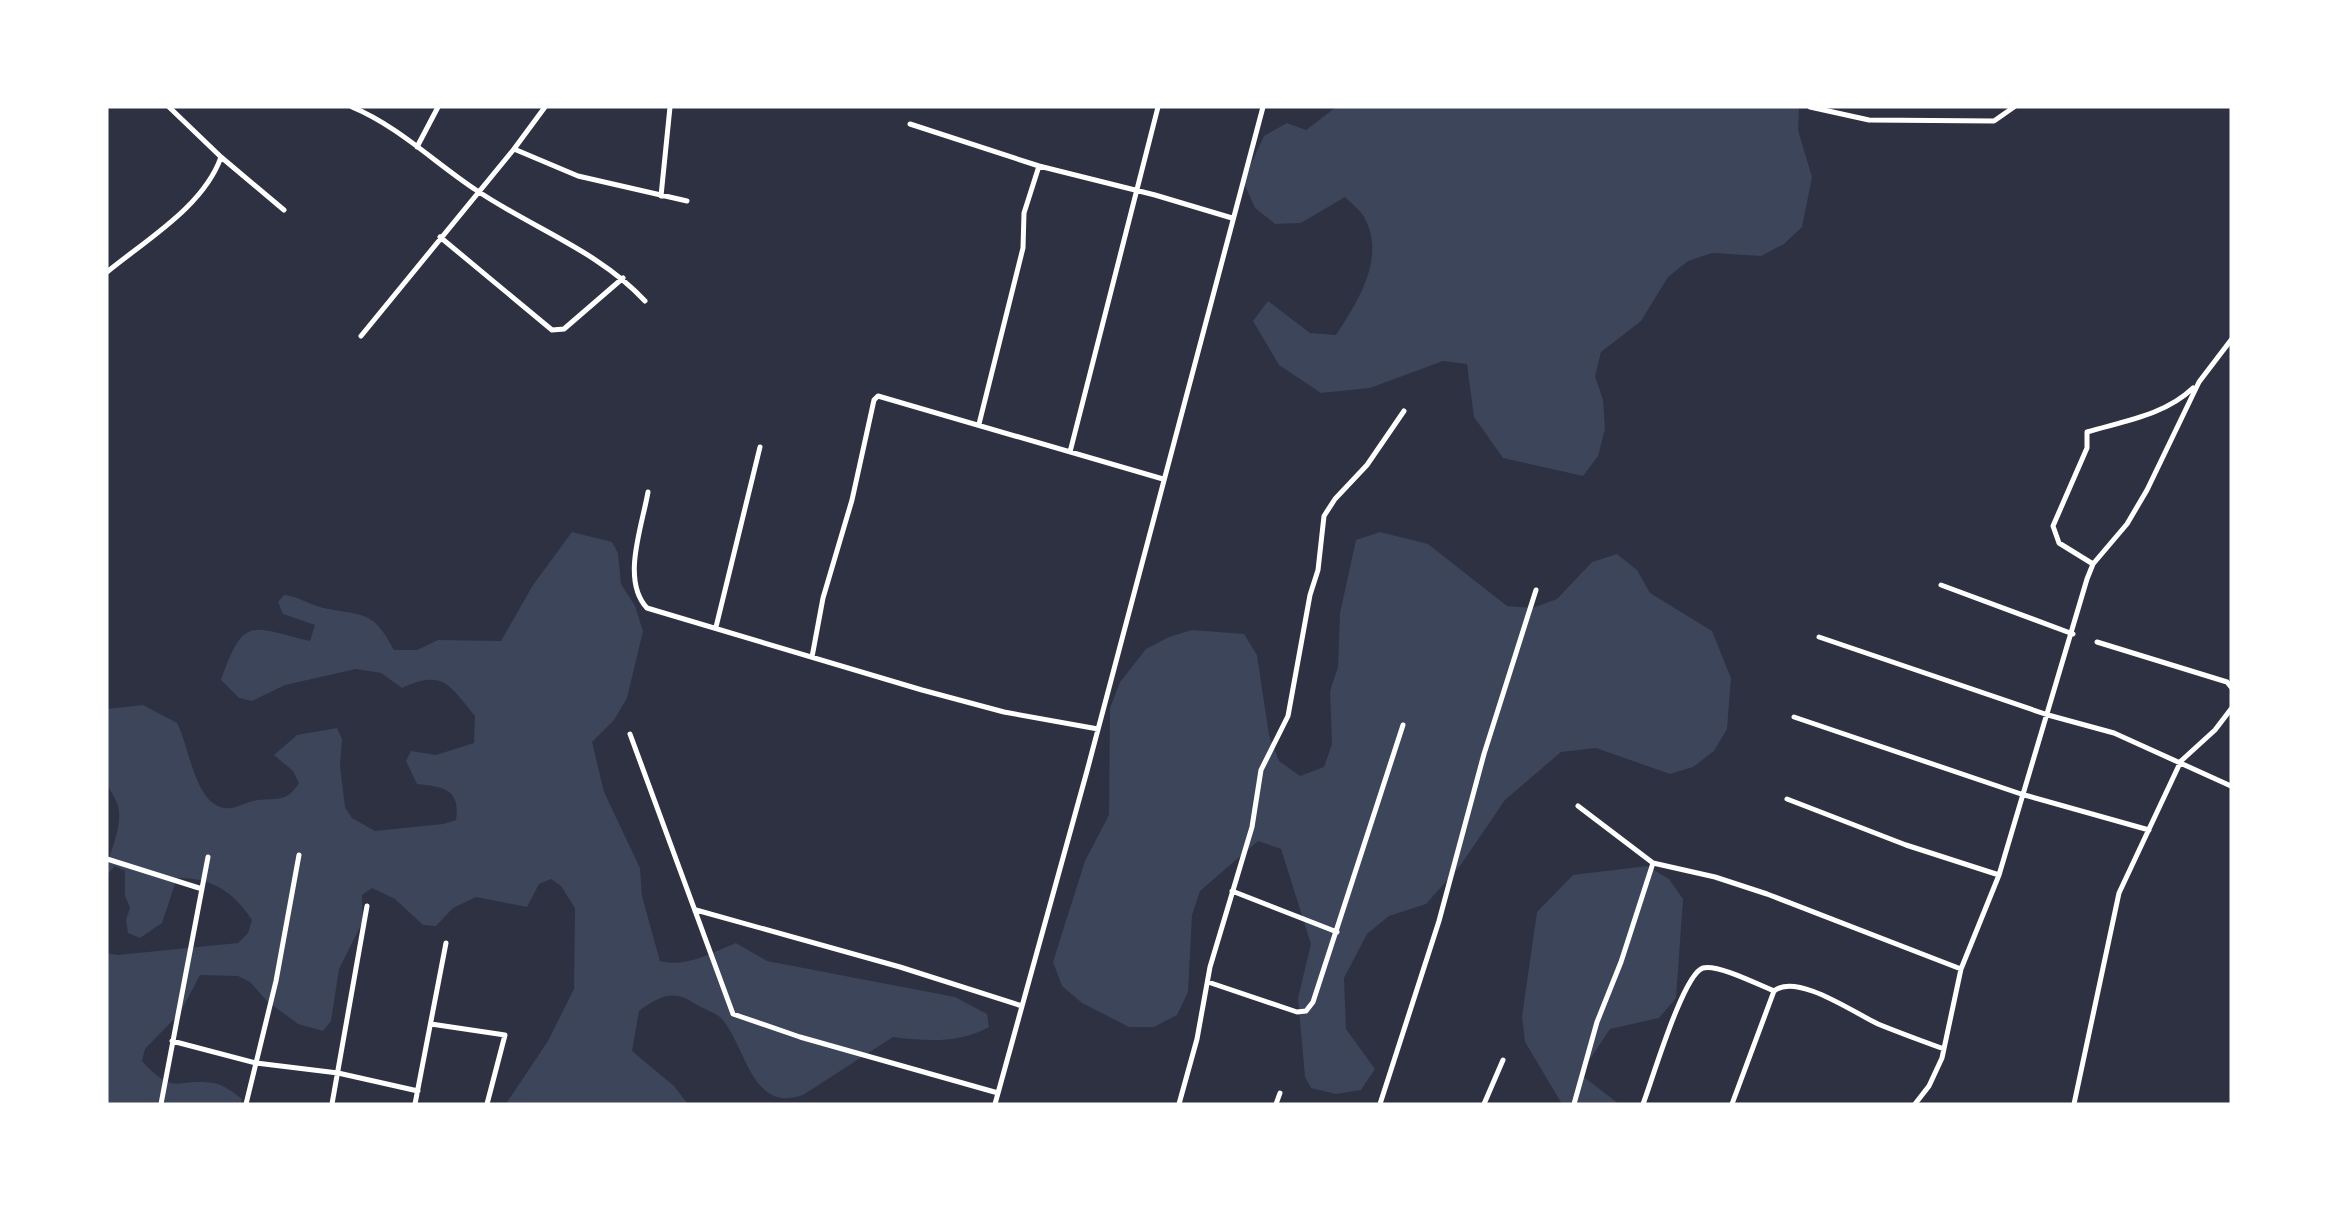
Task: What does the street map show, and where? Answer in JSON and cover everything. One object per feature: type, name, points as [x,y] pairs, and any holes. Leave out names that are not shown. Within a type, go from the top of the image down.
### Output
[{"type":"street","points":[[169,107],[221,157],[284,210]]},
{"type":"street","points":[[352,107],[377,119],[477,191],[622,278],[645,301]]},
{"type":"street","points":[[417,147],[438,107]]},
{"type":"street","points":[[361,336],[514,149],[545,107]]},
{"type":"street","points":[[661,195],[670,107]]},
{"type":"street","points":[[1070,452],[1158,107]]},
{"type":"street","points":[[995,1104],[1098,729],[1231,218],[1263,107]]},
{"type":"street","points":[[1810,107],[1869,120],[1911,121],[1994,121],[2014,107]]},
{"type":"street","points":[[910,124],[1039,166],[1231,218]]},
{"type":"street","points":[[514,149],[551,167],[578,176],[687,201]]},
{"type":"street","points":[[107,272],[194,199],[211,180],[221,157]]},
{"type":"street","points":[[979,424],[1023,248],[1024,213],[1039,166]]},
{"type":"street","points":[[440,237],[552,330],[564,329],[622,278]]},
{"type":"street","points":[[2093,565],[2059,543],[2053,526],[2087,448],[2087,432],[2155,412],[2179,401],[2199,382],[2231,340]]},
{"type":"street","points":[[1915,1104],[1936,1073],[1944,1049],[1961,968],[1999,875],[2021,794],[2093,565],[2127,524],[2147,490],[2199,382]]},
{"type":"street","points":[[812,657],[822,598],[852,500],[876,397],[882,396],[1163,479]]},
{"type":"street","points":[[1179,1104],[1197,1039],[1208,982],[1252,827],[1261,770],[1288,716],[1310,595],[1318,570],[1324,516],[1335,499],[1367,465],[1404,411]]},
{"type":"street","points":[[716,628],[760,447]]},
{"type":"street","points":[[648,492],[633,577],[639,600],[655,612],[1004,712],[1098,729]]},
{"type":"street","points":[[1941,585],[2073,634]]},
{"type":"street","points":[[1380,1104],[1439,920],[1484,754],[1536,590]]},
{"type":"street","points":[[1819,636],[2048,715],[2114,733],[2181,761],[2231,786]]},
{"type":"street","points":[[2097,642],[2162,660],[2181,670],[2227,682],[2231,687]]},
{"type":"street","points":[[2074,1104],[2119,893],[2181,761],[2215,730],[2231,709]]},
{"type":"street","points":[[1794,717],[2021,794],[2148,830]]},
{"type":"street","points":[[1208,982],[1301,1013],[1313,1002],[1403,725]]},
{"type":"street","points":[[630,734],[736,1016],[998,1093]]},
{"type":"street","points":[[1787,799],[1906,845],[1999,875]]},
{"type":"street","points":[[1578,806],[1653,863],[1715,877],[1767,894],[1961,968]]},
{"type":"street","points":[[246,1104],[276,981],[299,855]]},
{"type":"street","points":[[161,1104],[191,951],[199,888],[208,857]]},
{"type":"street","points":[[107,859],[199,888]]},
{"type":"street","points":[[1574,1104],[1597,1021],[1621,962],[1653,863]]},
{"type":"street","points":[[1232,891],[1337,932]]},
{"type":"street","points":[[332,1104],[367,905]]},
{"type":"street","points":[[696,910],[900,967],[1022,1006]]},
{"type":"street","points":[[415,1104],[446,943]]},
{"type":"street","points":[[1643,1104],[1684,995],[1695,973],[1700,969],[1715,968],[1774,991]]},
{"type":"street","points":[[1732,1104],[1774,991],[1786,985],[1810,991],[1874,1022],[1944,1049]]},
{"type":"street","points":[[431,1024],[505,1035],[487,1104]]},
{"type":"street","points":[[172,1041],[256,1063],[338,1073],[418,1091]]},
{"type":"street","points":[[1484,1104],[1503,1060]]},
{"type":"street","points":[[1276,1104],[1280,1093]]},
{"type":"shaded area","points":[[1336,107],[1799,107],[1798,130],[1812,177],[1802,227],[1784,244],[1761,256],[1712,253],[1688,261],[1668,277],[1641,321],[1601,352],[1595,376],[1603,400],[1605,429],[1598,456],[1583,476],[1503,458],[1474,417],[1467,364],[1443,361],[1370,388],[1321,393],[1279,365],[1253,321],[1268,301],[1310,333],[1336,335],[1366,279],[1371,263],[1370,232],[1362,214],[1345,197],[1301,223],[1275,224],[1255,208],[1243,181],[1264,136],[1287,123],[1306,130]]},
{"type":"shaded area","points":[[572,532],[612,542],[618,553],[621,584],[635,606],[643,631],[627,698],[614,720],[592,742],[604,792],[640,868],[642,896],[660,961],[689,961],[736,943],[767,961],[955,997],[987,1014],[989,1027],[954,1039],[893,1037],[803,1095],[786,1098],[772,1095],[761,1086],[721,1018],[689,1000],[668,996],[639,1011],[632,1051],[674,1086],[688,1104],[506,1104],[548,1041],[574,989],[575,908],[561,886],[551,879],[539,884],[527,907],[476,897],[453,908],[436,926],[423,925],[395,899],[372,888],[362,895],[363,921],[339,969],[331,1021],[323,1031],[298,1024],[267,1001],[250,982],[238,976],[200,975],[180,1013],[145,1049],[142,1061],[162,1079],[176,1084],[217,1084],[242,1099],[241,1104],[107,1104],[107,953],[118,955],[238,943],[248,933],[252,920],[237,901],[220,888],[201,880],[177,878],[162,923],[140,938],[128,933],[126,920],[130,908],[125,896],[125,871],[115,866],[107,875],[119,820],[118,807],[107,781],[107,709],[143,705],[177,723],[202,789],[210,800],[220,807],[232,808],[286,796],[299,783],[293,771],[274,755],[297,735],[337,728],[342,739],[340,766],[345,807],[352,818],[375,831],[443,824],[456,820],[456,801],[452,795],[442,788],[417,784],[406,761],[411,751],[436,755],[474,743],[475,716],[444,683],[427,680],[402,688],[381,673],[356,669],[285,685],[252,701],[239,698],[221,680],[229,659],[236,644],[252,630],[275,632],[310,641],[315,625],[283,614],[278,602],[284,595],[372,620],[394,650],[417,650],[438,640],[501,641],[533,585]]},
{"type":"shaded area","points":[[1380,532],[1428,544],[1507,606],[1532,608],[1557,599],[1592,562],[1617,554],[1637,570],[1650,593],[1712,631],[1731,678],[1727,729],[1714,751],[1693,767],[1670,774],[1596,748],[1561,752],[1505,800],[1460,866],[1426,904],[1389,916],[1367,934],[1344,978],[1346,1029],[1375,1069],[1361,1090],[1336,1094],[1311,1088],[1305,1077],[1298,998],[1311,944],[1281,849],[1258,841],[1200,891],[1192,915],[1188,992],[1177,1015],[1154,1027],[1129,1027],[1082,1003],[1062,986],[1053,962],[1085,861],[1109,815],[1110,708],[1120,682],[1146,649],[1169,637],[1192,630],[1244,634],[1257,655],[1269,735],[1279,761],[1300,776],[1324,767],[1332,744],[1330,691],[1338,667],[1340,613],[1356,540]]},
{"type":"shaded area","points":[[1647,866],[1669,879],[1683,899],[1676,998],[1659,1018],[1610,1029],[1580,1074],[1619,1104],[1562,1104],[1525,1042],[1522,1016],[1537,912],[1573,875]]}]
